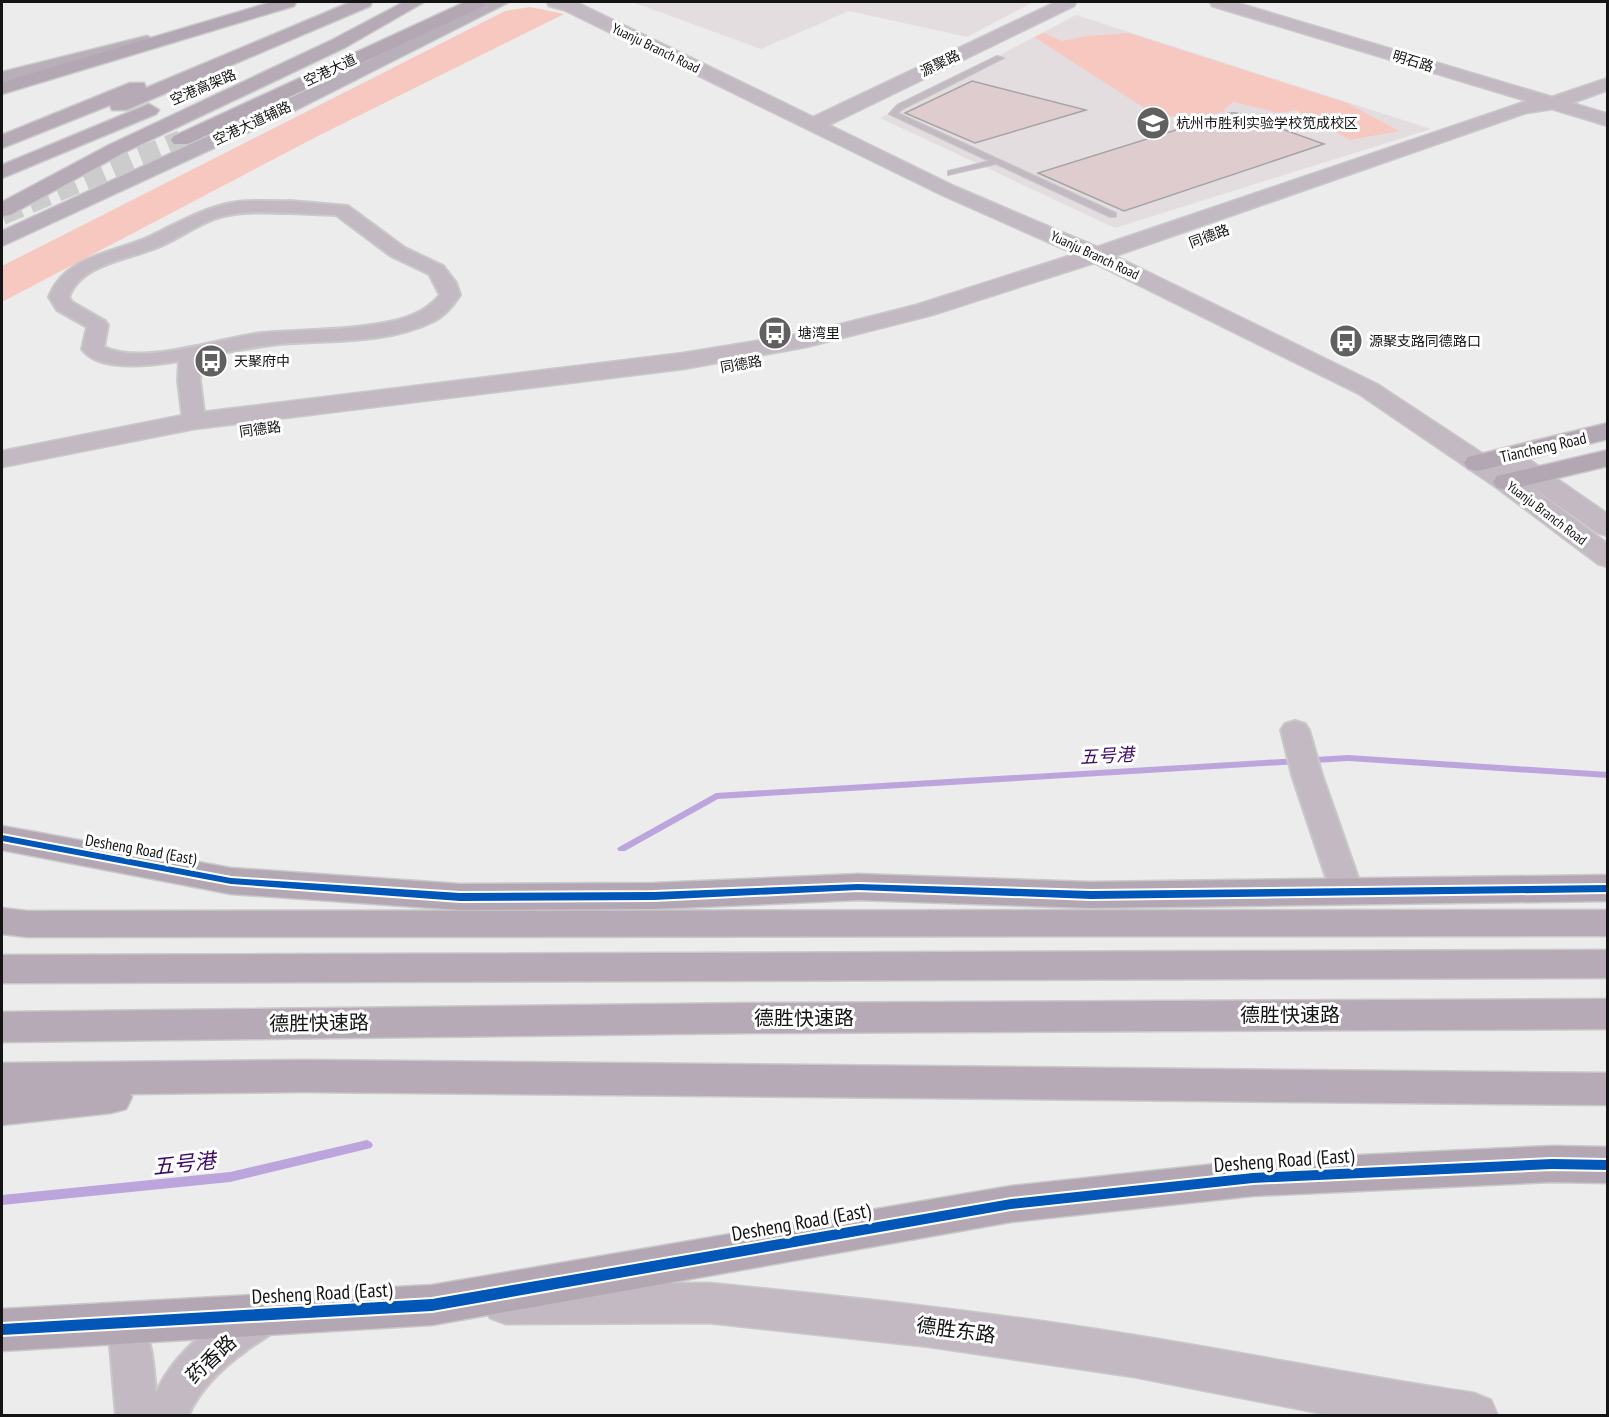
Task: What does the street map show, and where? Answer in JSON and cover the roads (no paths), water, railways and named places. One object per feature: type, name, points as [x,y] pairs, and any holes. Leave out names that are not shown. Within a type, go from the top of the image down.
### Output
[{"type":"highway","name":"空港高架路","points":[[2,156],[364,2]]},
{"type":"highway","name":"空港高架路","points":[[2,172],[404,2]]},
{"type":"highway","points":[[2,210],[116,149],[338,44],[416,2]]},
{"type":"highway","points":[[2,142],[182,69],[342,12]]},
{"type":"highway","points":[[10,921],[1608,923]]},
{"type":"highway","points":[[2,969],[1608,964]]},
{"type":"highway","name":"德胜快速路","points":[[2,1027],[752,1018],[1608,1014]]},
{"type":"highway","points":[[2,1078],[304,1076],[1608,1089]]},
{"type":"highway","points":[[2,1109],[304,1076]]},
{"type":"main road","points":[[2,88],[288,2]]},
{"type":"main road","name":"空港大道","points":[[181,140],[478,2]]},
{"type":"main road","name":"空港大道辅路","points":[[2,239],[287,107],[501,2]]},
{"type":"main road","points":[[2,77],[242,17]]},
{"type":"main road","name":"Tiancheng Road","points":[[1497,467],[1608,431]]},
{"type":"main road","name":"Tiancheng Road","points":[[1536,476],[1608,458]]},
{"type":"main road","name":"Desheng Road (East)","points":[[2,837],[231,881],[460,897],[654,896],[858,887],[1091,896],[1608,888]]},
{"type":"main road","name":"Desheng Road (East)","points":[[2,1330],[432,1305],[1011,1204],[1253,1178],[1552,1164],[1608,1165]]},
{"type":"street","name":"Yuanju Branch Road","points":[[555,2],[570,6],[822,120],[951,173],[1368,388],[1497,467],[1608,558]]},
{"type":"street","name":"Yuanju Branch Road","points":[[588,2],[822,120],[949,191],[1119,258]]},
{"type":"street","name":"源聚路","points":[[822,120],[965,55],[1068,2]]},
{"type":"street","name":"明石路","points":[[1218,2],[1608,120]]},
{"type":"street","name":"同德路","points":[[2,476],[142,446],[700,371],[852,345],[960,318],[1119,258],[1536,119],[1554,103],[1608,83]]},
{"type":"street","points":[[290,207],[341,210],[410,260],[436,270],[446,283],[450,295],[440,309],[419,320],[377,329],[223,345],[190,353],[126,359],[100,355],[93,349],[98,325],[64,306],[59,297],[63,286],[92,264],[156,241],[197,218],[216,211],[290,207]]},
{"type":"street","name":"同德路","points":[[2,459],[194,421],[683,360],[806,340],[1119,258]]},
{"type":"street","points":[[190,353],[189,381],[194,421]]},
{"type":"street","name":"Yuanju Branch Road","points":[[1497,467],[1536,476],[1608,526]]},
{"type":"street","points":[[1301,751],[1347,892]]},
{"type":"street","name":"德胜东路","points":[[432,1305],[709,1303],[930,1326],[1134,1356],[1337,1394],[1474,1416]]},
{"type":"street","name":"药香路","points":[[167,1416],[174,1396],[215,1349],[268,1315]]},
{"type":"street","points":[[117,1324],[130,1341],[137,1416]]},
{"type":"lane","points":[[982,59],[996,60],[893,112],[897,117],[1113,215]]},
{"type":"lane","points":[[951,173],[996,162]]},
{"type":"waterway","name":"五号港","points":[[622,849],[716,796],[1348,758],[1608,775]]},
{"type":"waterway","name":"五号港","points":[[2,1200],[230,1177],[367,1145]]},
{"type":"tunnel","points":[[2,215],[181,140]]},
{"type":"place","name":"杭州市胜利实验学校笕成校区","points":[[1153,123]]},
{"type":"place","name":"塘湾里","points":[[775,333]]},
{"type":"place","name":"源聚支路同德路口","points":[[1346,341]]},
{"type":"place","name":"天聚府中","points":[[211,361]]}]
